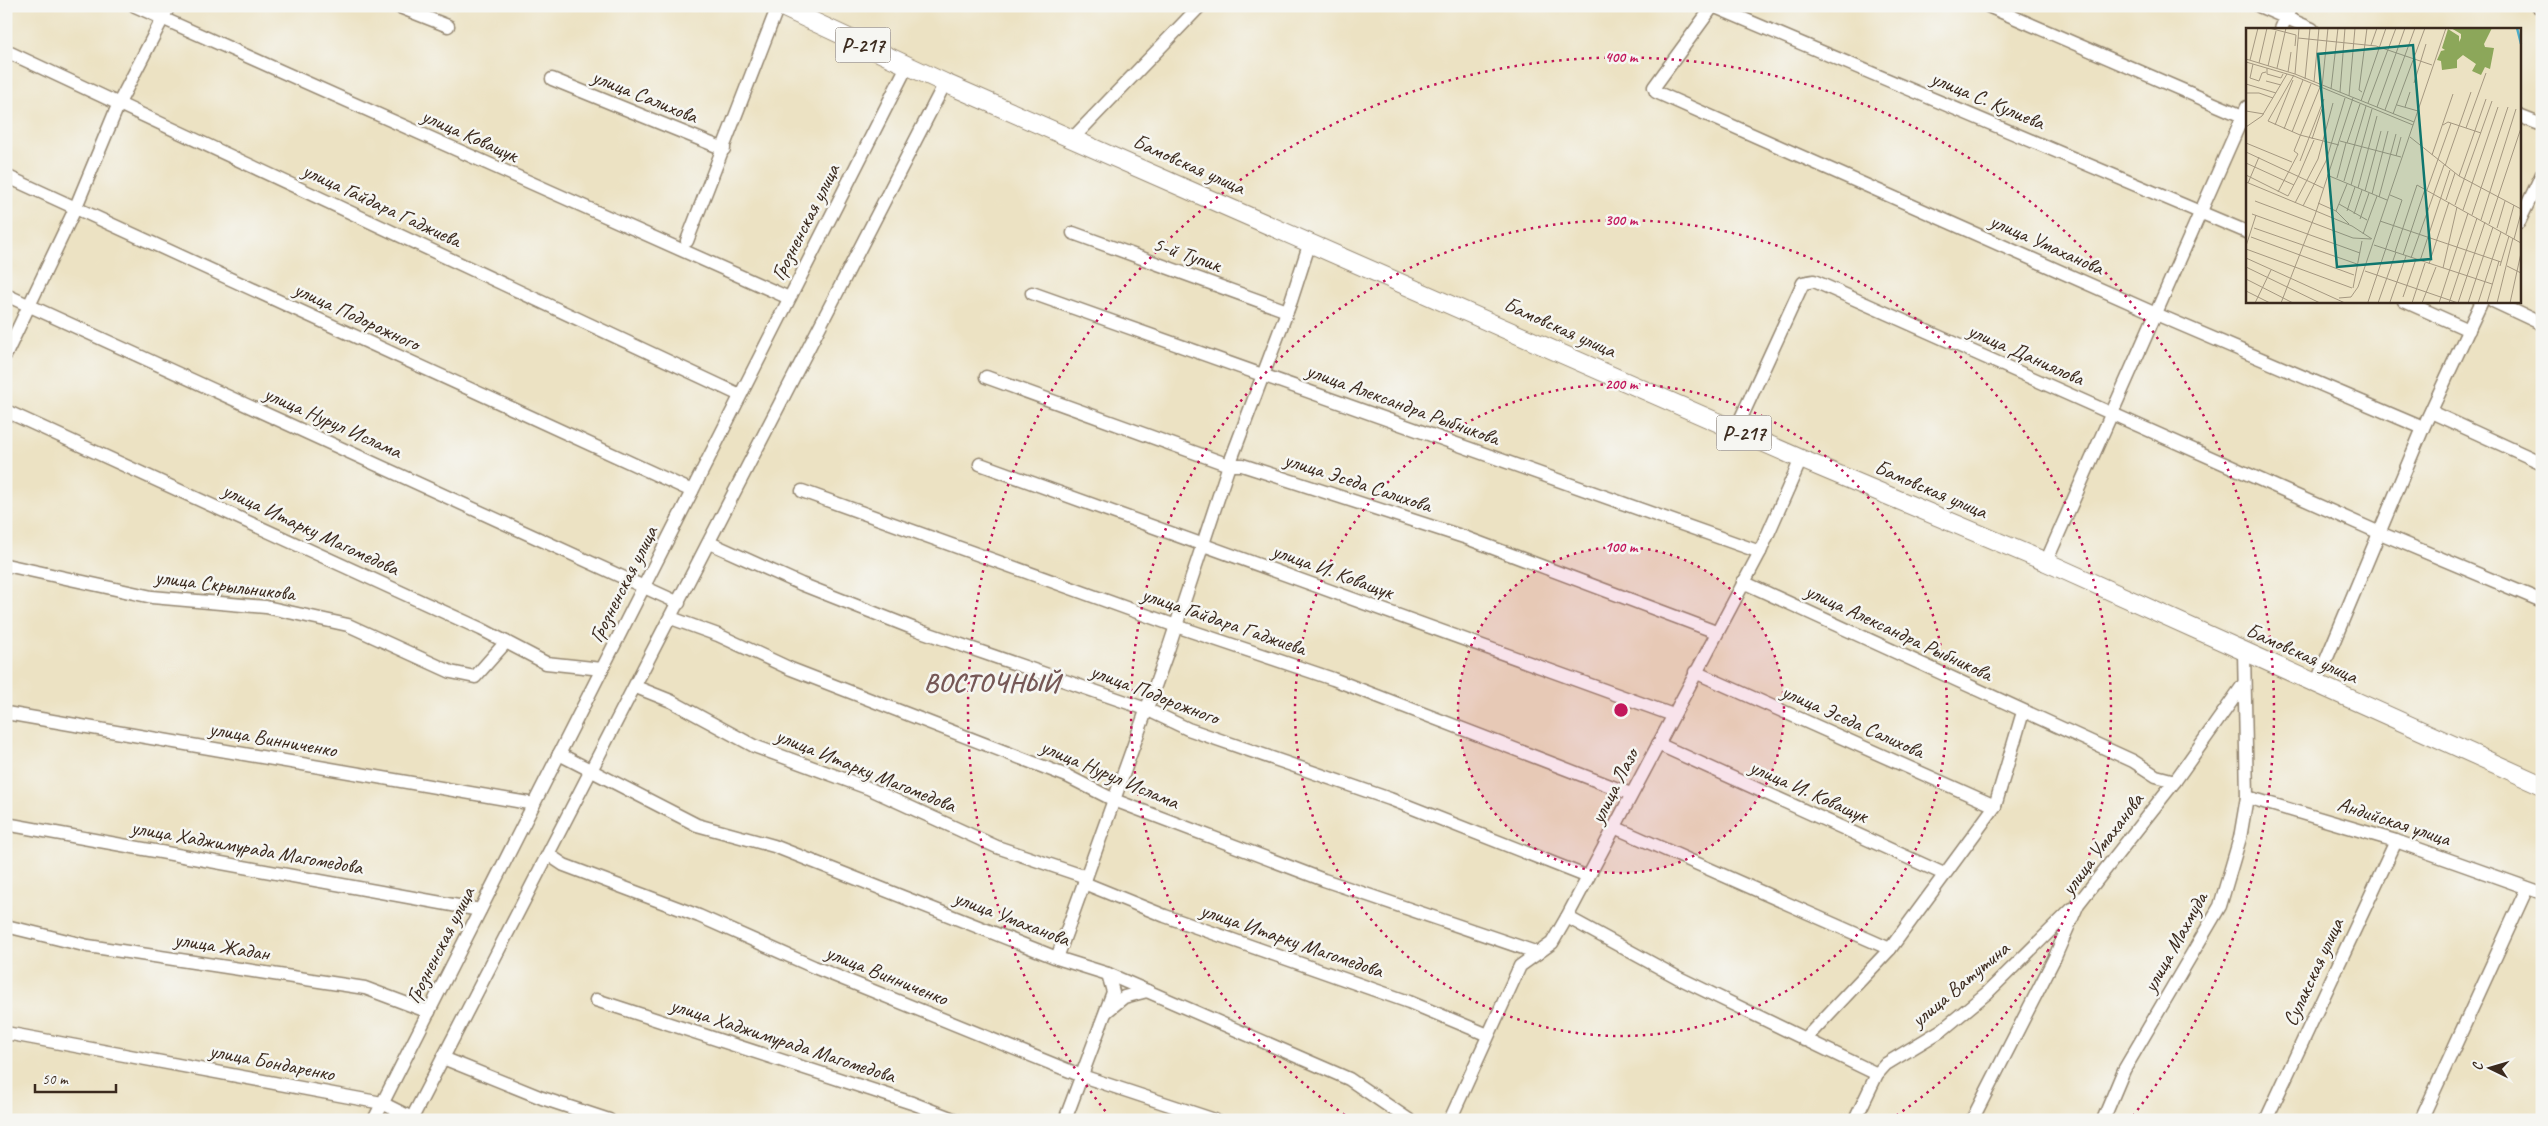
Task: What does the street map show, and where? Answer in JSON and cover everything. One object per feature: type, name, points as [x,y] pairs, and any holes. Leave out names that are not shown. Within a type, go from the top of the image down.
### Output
[{"type":"highway","name":"Бамовская улица","points":[[779,6],[945,83],[1801,459],[2046,562],[2542,785]]},
{"type":"street","name":"улица Коващук","points":[[135,6],[163,21],[789,298]]},
{"type":"street","points":[[6,354],[75,209],[119,104],[169,6]]},
{"type":"street","points":[[397,6],[448,26]]},
{"type":"street","points":[[687,241],[779,6]]},
{"type":"street","points":[[1073,138],[1200,6]]},
{"type":"street","name":"улица Умаханова","points":[[1713,6],[1654,87],[1656,92],[2156,314],[2423,428]]},
{"type":"street","name":"улица С. Кулиева","points":[[1713,6],[2246,232]]},
{"type":"street","points":[[1988,6],[2245,114],[2046,562]]},
{"type":"street","points":[[2259,6],[2310,28]]},
{"type":"street","points":[[2537,6],[2542,8]]},
{"type":"street","name":"улица Гайдара Гаджиева","points":[[6,51],[740,395]]},
{"type":"street","name":"Грозненская улица","points":[[374,1120],[907,66]]},
{"type":"street","name":"улица Салихова","points":[[552,79],[724,149]]},
{"type":"street","points":[[412,1119],[636,687],[945,83]]},
{"type":"street","points":[[2520,116],[2542,125]]},
{"type":"street","points":[[2520,220],[2539,189],[2542,174]]},
{"type":"street","name":"улица Подорожного","points":[[6,176],[692,491]]},
{"type":"street","name":"5-й Тупик","points":[[1073,233],[1287,311]]},
{"type":"street","points":[[1057,958],[1176,626],[1229,465],[1287,311],[1310,242]]},
{"type":"street","name":"улица Даниялова","points":[[1736,429],[1803,283],[1814,281],[2380,533],[2542,602]]},
{"type":"street","name":"улица Александра Рыбникова","points":[[1032,293],[1760,552]]},
{"type":"street","name":"улица Нурул Ислама","points":[[6,295],[679,602]]},
{"type":"street","points":[[2406,302],[2469,330]]},
{"type":"street","points":[[2316,684],[2423,428],[2482,302]]},
{"type":"street","points":[[2495,302],[2542,324]]},
{"type":"street","name":"улица Эседа Салихова","points":[[986,377],[1229,465],[1242,465],[1464,537],[1716,632]]},
{"type":"street","name":"улица Итарку Магомедова","points":[[6,411],[506,642],[546,663],[602,669]]},
{"type":"street","points":[[2431,412],[2542,463]]},
{"type":"street","name":"улица Лазо","points":[[1450,1120],[1520,966],[1552,943],[1567,917],[1672,715],[1760,552],[1801,459]]},
{"type":"street","name":"улица И. Коващук","points":[[980,464],[1672,715]]},
{"type":"street","name":"улица Гайдара Гаджиева","points":[[802,491],[1176,626],[1342,683],[1631,794]]},
{"type":"street","name":"улица Подорожного","points":[[710,543],[801,584],[915,629],[1146,709],[1188,729],[1390,799],[1588,878]]},
{"type":"street","name":"улица Скрыльникова","points":[[6,565],[152,597],[266,607],[348,625],[451,672],[475,676],[506,642]]},
{"type":"street","name":"улица Александра Рыбникова","points":[[1743,582],[2133,761],[2156,776],[2176,781]]},
{"type":"street","name":"улица Нурул Ислама","points":[[671,618],[718,635],[791,669],[1067,776],[1114,800],[1324,880],[1538,953]]},
{"type":"street","name":"улица Махмуда","points":[[2103,1120],[2124,1070],[2220,906],[2240,838],[2247,797],[2244,652]]},
{"type":"street","name":"улица Эседа Салихова","points":[[1695,672],[1995,806]]},
{"type":"street","name":"улица Умаханова","points":[[1972,1120],[2055,956],[2078,904],[2176,781],[2244,685]]},
{"type":"street","name":"улица Итарку Магомедова","points":[[636,687],[671,701],[754,746],[868,788],[997,847],[1085,880],[1165,916],[1409,1002],[1488,1035]]},
{"type":"street","points":[[1804,1040],[1890,949],[1995,806],[2023,712]]},
{"type":"street","name":"улица Винниченко","points":[[6,713],[534,804]]},
{"type":"street","name":"улица И. Коващук","points":[[1658,744],[1944,874]]},
{"type":"street","name":"улица Умаханова","points":[[559,754],[696,825],[774,846],[1057,958],[1108,974],[1349,1079],[1409,1120]]},
{"type":"street","name":"Андийская улица","points":[[2247,797],[2396,841],[2542,893]]},
{"type":"street","name":"улица Хаджимурада Магомедова","points":[[6,824],[480,910]]},
{"type":"street","points":[[1614,827],[1890,949]]},
{"type":"street","name":"Сулакская улица","points":[[2266,1120],[2396,841]]},
{"type":"street","name":"улица Винниченко","points":[[549,855],[564,865],[699,916],[814,967],[1082,1076],[1215,1120]]},
{"type":"street","points":[[2421,1120],[2527,888]]},
{"type":"street","name":"улица Ватутина","points":[[1855,1120],[1877,1074],[1886,1064],[1942,1030],[1987,993],[2078,904]]},
{"type":"street","points":[[1567,917],[1676,977],[1877,1074]]},
{"type":"street","name":"улица Жадан","points":[[6,926],[88,946],[364,988],[429,1012]]},
{"type":"street","points":[[1066,1120],[1113,992],[1108,974]]},
{"type":"street","points":[[1106,1012],[1124,997],[1147,991]]},
{"type":"street","name":"улица Хаджимурада Магомедова","points":[[596,1000],[912,1103],[956,1120]]},
{"type":"street","name":"улица Бондаренко","points":[[6,1033],[382,1103],[412,1119]]},
{"type":"street","points":[[443,1058],[542,1098],[609,1120]]},
{"type":"street","points":[[542,1098],[586,1120]]},
{"type":"district","name":"ВОСТОЧНЫЙ","points":[[992,682]]}]
